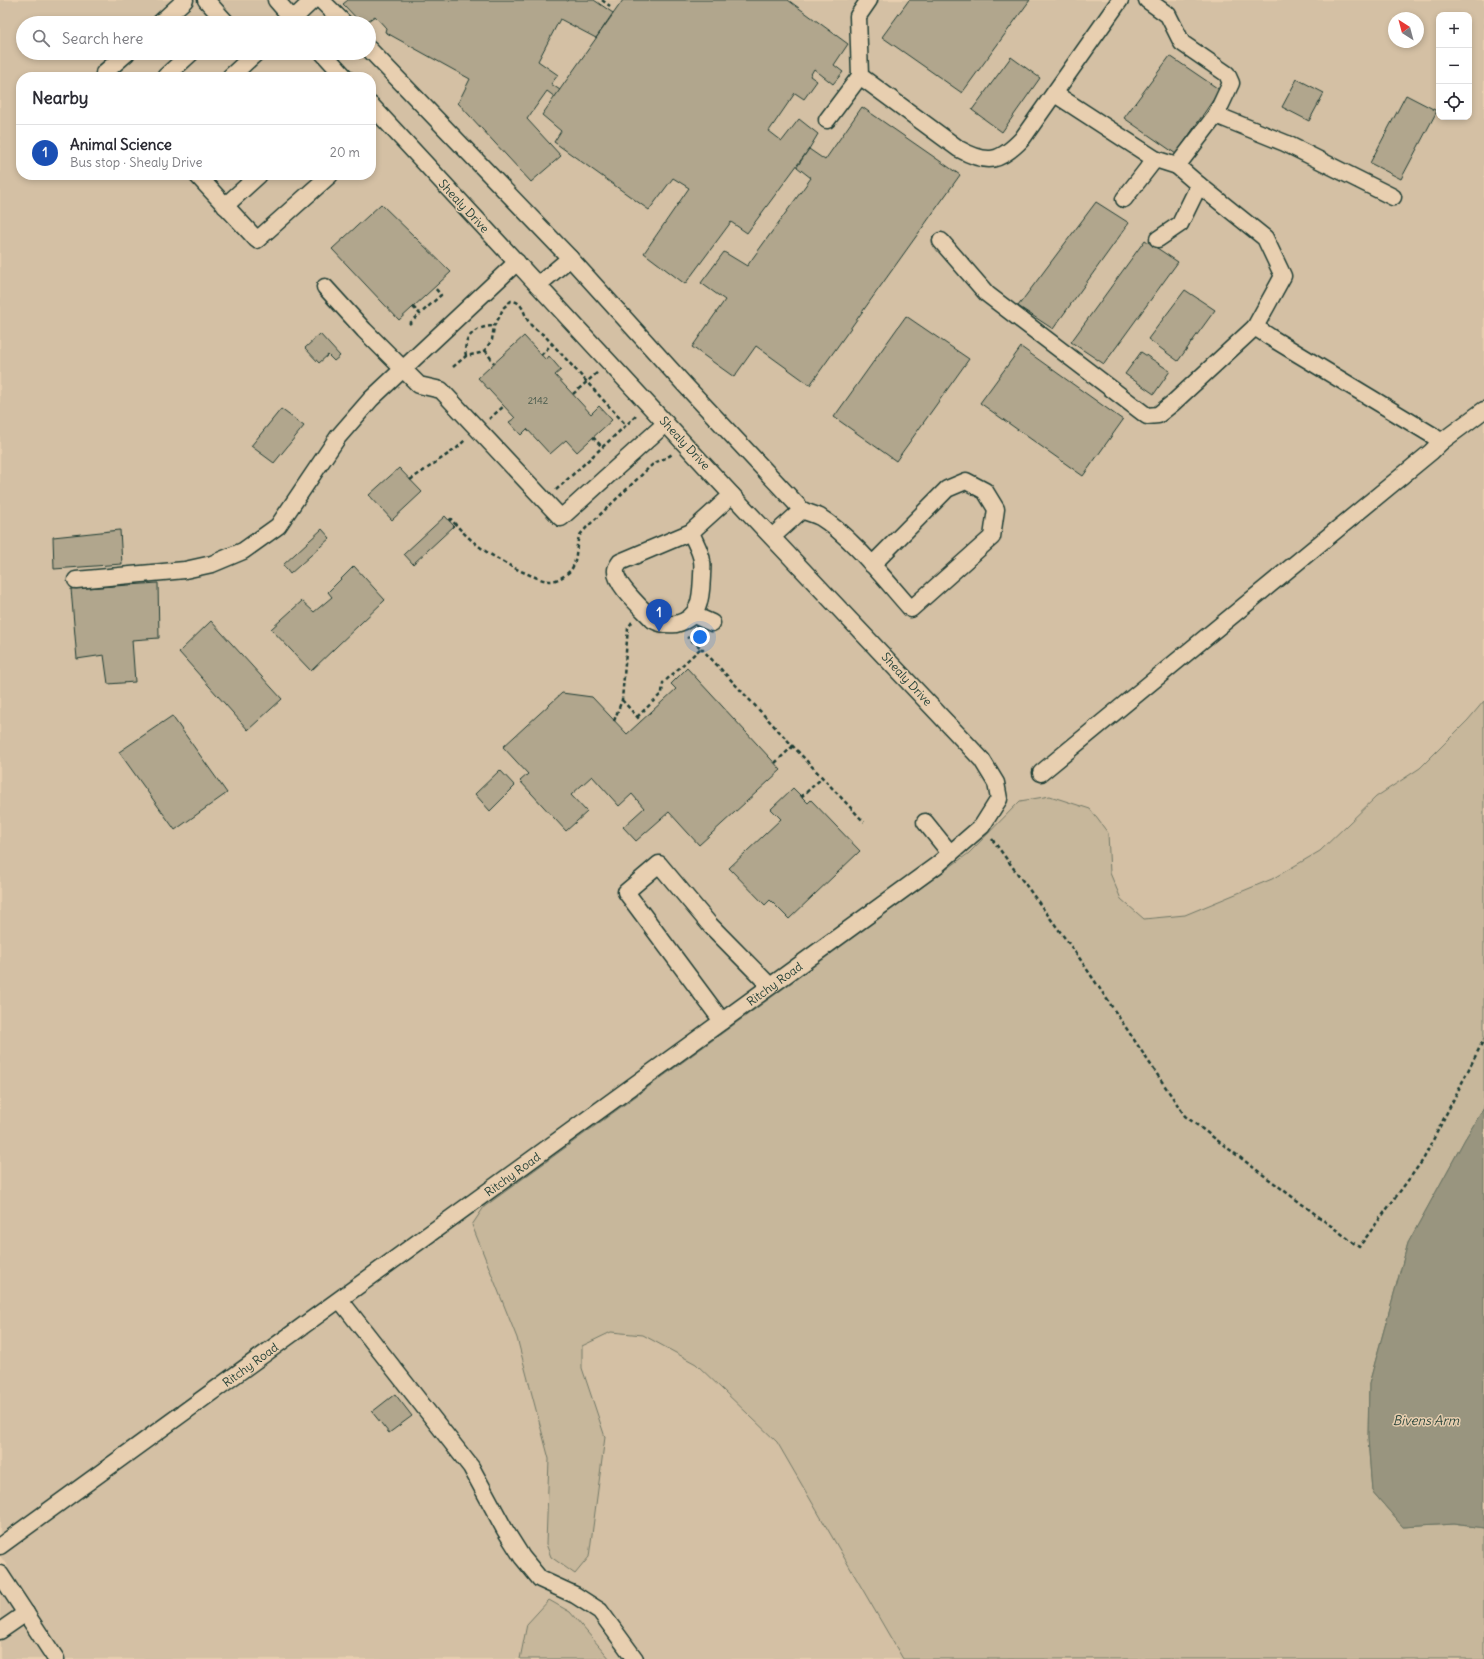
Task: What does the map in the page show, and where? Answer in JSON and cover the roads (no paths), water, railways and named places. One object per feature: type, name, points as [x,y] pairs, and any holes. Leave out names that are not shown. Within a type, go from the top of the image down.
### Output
[{"type":"street","points":[[168,16],[185,0]]},
{"type":"street","points":[[206,0],[220,16]]},
{"type":"street","points":[[276,0],[288,16]]},
{"type":"street","points":[[298,16],[314,0]]},
{"type":"street","points":[[322,0],[337,16]]},
{"type":"street","points":[[827,120],[860,76],[858,16],[869,0]]},
{"type":"street","points":[[860,76],[959,149],[971,156],[983,159],[996,158],[1010,152],[1022,139],[1120,0]]},
{"type":"street","points":[[1147,0],[1168,15],[1182,42],[1227,74],[1231,83],[1216,115],[1177,166]]},
{"type":"street","points":[[376,56],[570,258],[684,384],[802,510],[820,517],[839,532],[872,565],[911,609],[992,537],[996,509],[985,492],[966,481],[947,489],[872,565]]},
{"type":"street","points":[[105,72],[119,60]]},
{"type":"street","points":[[170,72],[183,60]]},
{"type":"street","points":[[235,72],[248,60]]},
{"type":"street","points":[[329,60],[340,72]]},
{"type":"street","points":[[941,241],[987,294],[1147,416],[1158,416],[1255,327],[1283,276],[1265,238],[1177,166],[1155,159],[1055,94]]},
{"type":"street","name":"Shealy Drive","points":[[376,110],[732,495],[982,760],[996,783]]},
{"type":"street","points":[[1216,115],[1285,143],[1393,197]]},
{"type":"street","points":[[1124,199],[1155,159]]},
{"type":"street","points":[[202,180],[257,240],[324,180]]},
{"type":"street","points":[[225,206],[254,180]]},
{"type":"street","points":[[1158,239],[1180,224],[1199,185]]},
{"type":"street","points":[[538,285],[570,258]]},
{"type":"street","points":[[76,580],[185,570],[212,564],[243,551],[278,526],[338,437],[371,398],[517,262]]},
{"type":"street","points":[[325,287],[364,330],[419,386],[441,390],[561,518],[666,423]]},
{"type":"street","points":[[1255,327],[1432,435],[1441,442]]},
{"type":"street","points":[[1041,773],[1431,452],[1441,442],[1484,410]]},
{"type":"street","points":[[691,532],[702,561],[701,592],[698,606],[694,615],[686,621],[668,625],[658,623],[652,620],[621,586],[616,570],[620,562],[691,532],[732,495]]},
{"type":"street","points":[[772,537],[802,510]]},
{"type":"street","points":[[694,615],[712,623]]},
{"type":"street","name":"Ritchy Road","points":[[0,1546],[937,865],[982,826],[999,799],[996,783]]},
{"type":"street","points":[[925,822],[950,853]]},
{"type":"street","points":[[722,1021],[626,892],[659,864],[710,925],[770,986]]},
{"type":"street","points":[[340,1300],[471,1467],[505,1530],[522,1557],[540,1579],[575,1595],[600,1611],[635,1659]]},
{"type":"street","points":[[0,1574],[56,1659]]},
{"type":"street","points":[[0,1631],[26,1613]]},
{"type":"water","name":"Bivens Arm","points":[[1484,1108],[1484,1528],[1454,1524],[1403,1527],[1372,1491],[1368,1438],[1369,1384],[1408,1243],[1465,1139]]},
{"type":"place","name":"Animal Science","points":[[659,632]]}]
